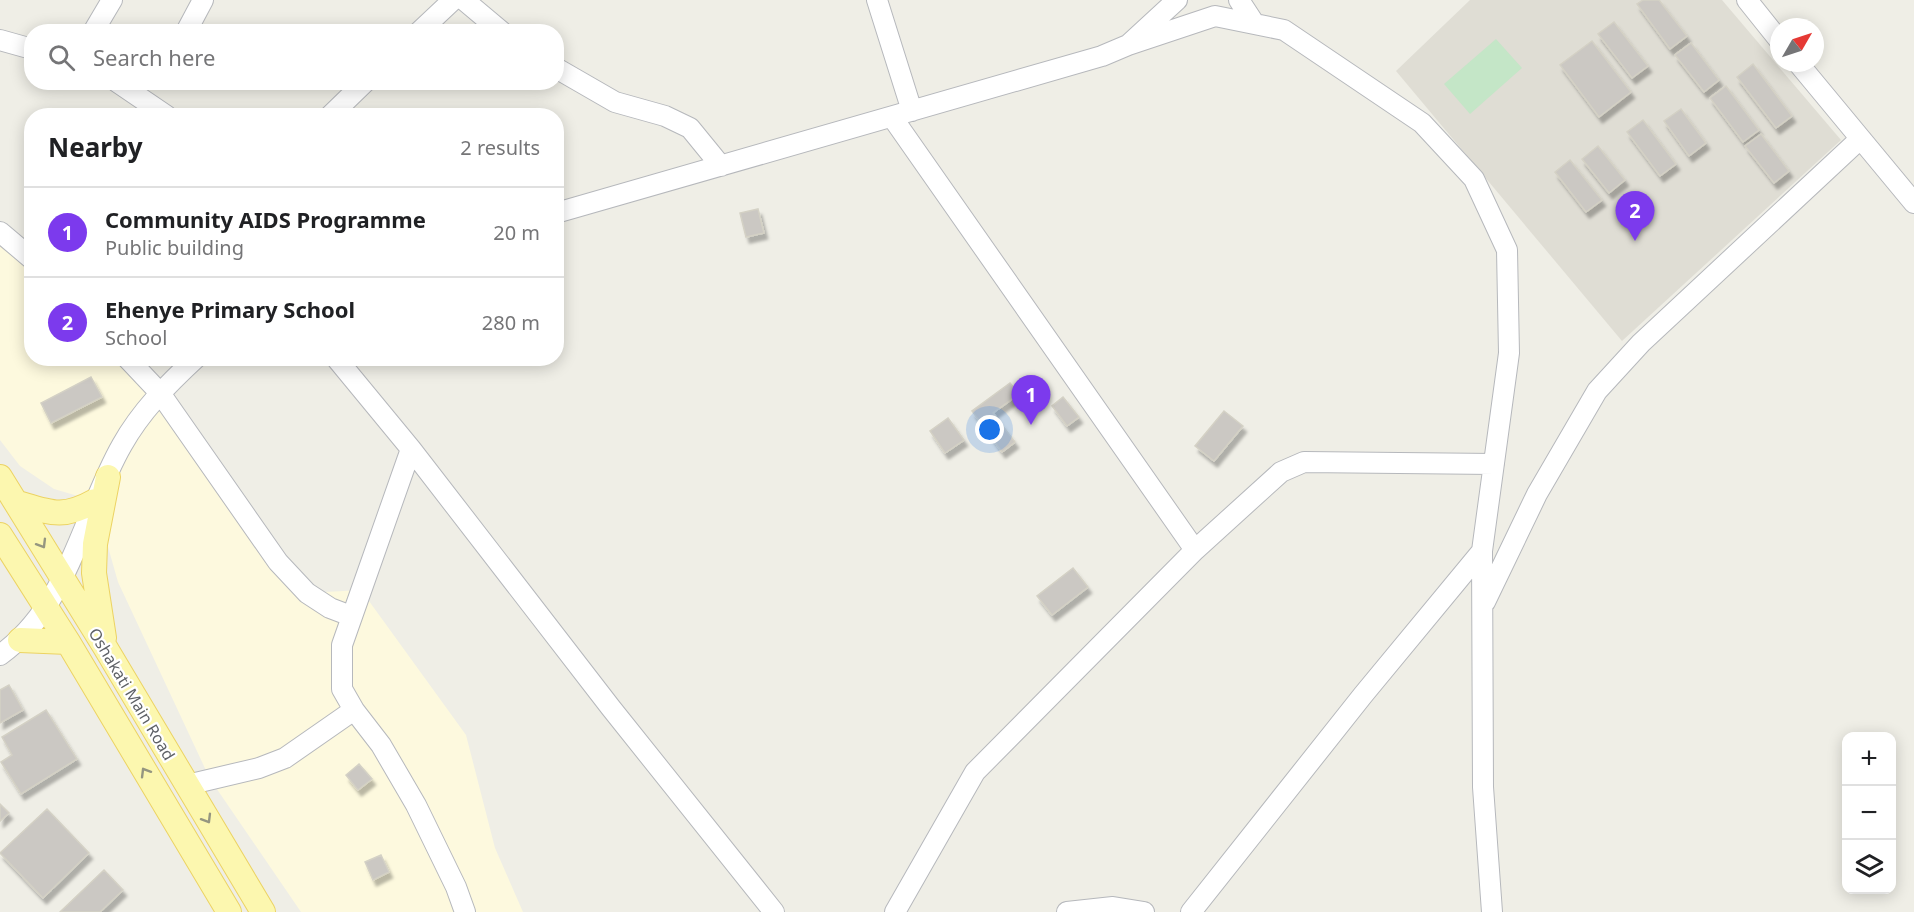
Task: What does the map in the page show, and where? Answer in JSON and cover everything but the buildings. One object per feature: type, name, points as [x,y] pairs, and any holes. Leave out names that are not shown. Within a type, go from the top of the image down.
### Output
[{"type":"main road","name":"Oshakati Main Road","points":[[0,477],[105,647],[262,912]]},
{"type":"main road","points":[[105,647],[94,573],[94,544],[108,477]]},
{"type":"main road","points":[[18,503],[63,514],[79,510],[95,501]]},
{"type":"main road","name":"Oshakati Main Road","points":[[0,535],[68,642],[229,912]]},
{"type":"main road","points":[[20,640],[68,642]]},
{"type":"street","points":[[98,24],[112,0]]},
{"type":"street","points":[[190,24],[202,0]]},
{"type":"street","points":[[428,24],[453,0]]},
{"type":"street","points":[[464,0],[492,24]]},
{"type":"street","points":[[877,0],[912,111]]},
{"type":"street","points":[[1128,45],[1177,0]]},
{"type":"street","points":[[1239,0],[1254,23]]},
{"type":"street","points":[[1747,0],[1770,28]]},
{"type":"street","points":[[564,211],[1102,56],[1215,16],[1284,30],[1422,123],[1474,179],[1507,250],[1509,353],[1482,551],[1483,787],[1492,912]]},
{"type":"street","points":[[0,40],[24,47]]},
{"type":"street","points":[[1805,72],[1914,203]]},
{"type":"street","points":[[564,73],[615,102],[665,116],[690,128],[721,166]]},
{"type":"street","points":[[149,90],[161,108]]},
{"type":"street","points":[[338,108],[356,90]]},
{"type":"street","points":[[892,117],[1195,550]]},
{"type":"street","points":[[1482,607],[1537,494],[1597,391],[1641,343],[1860,139]]},
{"type":"street","points":[[0,231],[24,252]]},
{"type":"street","points":[[134,366],[159,393],[278,562],[307,593],[330,608],[351,616]]},
{"type":"street","points":[[0,655],[20,640],[63,579],[95,501],[123,443],[159,393],[188,366]]},
{"type":"street","points":[[343,366],[411,449],[610,708],[774,912]]},
{"type":"street","points":[[411,449],[342,645],[340,665],[342,688],[354,710],[381,745],[416,805],[456,887],[465,912]]},
{"type":"street","points":[[895,912],[975,772],[1195,550],[1291,465],[1304,462],[1494,464]]},
{"type":"street","points":[[1191,912],[1363,695],[1482,551]]},
{"type":"street","points":[[187,784],[259,768],[285,758],[354,710]]},
{"type":"street","points":[[1067,912],[1113,907],[1144,912]]},
{"type":"shaded area","points":[[1470,0],[1722,0],[1770,56],[1770,72],[1783,72],[1841,140],[1622,341],[1396,71]]},
{"type":"shaded area","points":[[0,232],[24,253],[24,366],[132,366],[307,593],[361,590],[466,735],[495,848],[523,912],[301,912],[210,779],[118,582],[95,501],[54,489],[20,466],[0,440]]},
{"type":"green space","points":[[1496,39],[1522,68],[1470,114],[1444,84]]},
{"type":"place","name":"Ehenye Primary School","points":[[1635,241]]},
{"type":"place","name":"Community AIDS Programme","points":[[1031,425]]}]
